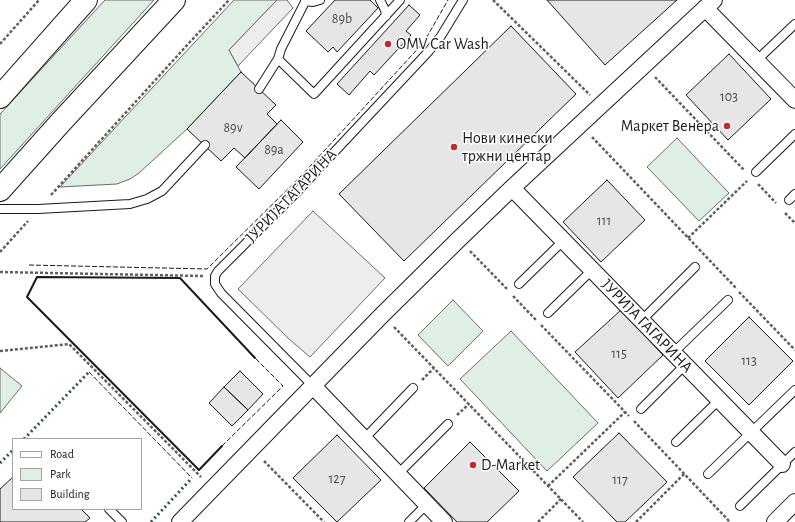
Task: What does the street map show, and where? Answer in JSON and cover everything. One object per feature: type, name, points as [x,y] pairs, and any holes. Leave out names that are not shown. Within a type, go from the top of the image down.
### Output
[{"type":"main road","points":[[0,97],[86,0]]},
{"type":"main road","points":[[0,190],[174,0]]},
{"type":"street","points":[[180,522],[459,239],[710,4],[756,61],[793,95]]},
{"type":"street","name":"ЈУРИЈА ГАГАРИНА","points":[[512,188],[782,464]]},
{"type":"street","points":[[314,387],[444,522]]},
{"type":"street","points":[[775,522],[795,502]]},
{"type":"lane","points":[[259,89],[278,59],[281,49],[305,1],[312,2],[320,0]]},
{"type":"lane","points":[[380,0],[386,16]]},
{"type":"lane","name":"ЈУРИЈА ГАГАРИНА","points":[[215,276],[218,271],[294,195],[429,51],[441,36],[463,0]]},
{"type":"lane","points":[[278,59],[314,94],[398,1]]},
{"type":"lane","points":[[756,61],[795,24]]},
{"type":"lane","points":[[754,175],[795,134]]},
{"type":"lane","points":[[0,209],[38,210],[130,204],[147,199],[162,191],[205,145]]},
{"type":"lane","points":[[519,284],[563,241]]},
{"type":"lane","points":[[641,321],[695,268]]},
{"type":"lane","points":[[548,313],[592,270]]},
{"type":"lane","points":[[215,276],[215,284],[221,293],[314,387]]},
{"type":"lane","points":[[673,353],[728,300]]},
{"type":"lane","points":[[641,409],[685,365]]},
{"type":"lane","points":[[364,439],[413,388]]},
{"type":"lane","points":[[708,474],[795,390]]},
{"type":"lane","points":[[676,442],[719,400]]},
{"type":"lane","points":[[398,474],[448,424]]},
{"type":"lane","points":[[740,506],[795,452]]},
{"type":"lane","points":[[409,522],[427,504]]},
{"type":"lane","points":[[110,510],[122,522]]},
{"type":"path","points":[[0,44],[39,0]]},
{"type":"path","points":[[0,252],[189,42],[229,0]]},
{"type":"path","points":[[493,0],[600,106]]},
{"type":"path","points":[[644,65],[754,175],[795,223]]},
{"type":"path","points":[[580,125],[795,350]]},
{"type":"path","points":[[688,238],[754,175]]},
{"type":"path","points":[[459,239],[685,473],[730,522]]},
{"type":"path","points":[[0,272],[215,276]]},
{"type":"path","points":[[382,316],[583,522]]},
{"type":"path","points":[[0,351],[69,344],[213,488]]},
{"type":"path","points":[[548,486],[625,412]]},
{"type":"path","points":[[252,449],[324,522]]},
{"type":"path","points":[[636,522],[685,473]]},
{"type":"path","points":[[538,522],[561,499]]},
{"type":"green space","points":[[105,0],[154,0],[0,169],[0,114]]},
{"type":"green space","points":[[234,0],[277,0],[229,50],[241,72],[187,129],[139,173],[130,179],[117,184],[60,187]]},
{"type":"green space","points":[[677,138],[729,193],[699,221],[647,167]]},
{"type":"green space","points":[[453,300],[483,331],[448,366],[418,335]]},
{"type":"green space","points":[[511,331],[598,423],[547,471],[460,379]]},
{"type":"green space","points":[[0,368],[22,386],[0,413]]},
{"type":"shaded area","points":[[277,0],[287,0],[293,8],[238,66],[229,50]]},
{"type":"shaded area","points":[[313,211],[385,278],[310,357],[289,339],[238,289]]},
{"type":"building","points":[[335,0],[370,0],[378,8],[337,52],[333,47],[328,52],[306,31]]},
{"type":"building","points":[[547,0],[677,0],[605,65]]},
{"type":"building","name":"OMV Car Wash","points":[[409,5],[420,15],[406,31],[411,35],[374,75],[370,71],[349,95],[337,84]]},
{"type":"building","name":"Нови кинески тржни центар","points":[[511,26],[576,94],[404,261],[339,194]]},
{"type":"building","points":[[729,54],[771,99],[728,140],[686,95]]},
{"type":"building","points":[[241,72],[276,105],[267,114],[277,124],[245,158],[234,148],[221,161],[187,129]]},
{"type":"building","points":[[281,120],[303,142],[259,189],[236,167]]},
{"type":"building","points":[[607,180],[645,220],[601,262],[563,222]]},
{"type":"building","points":[[621,310],[663,355],[618,398],[575,352]]},
{"type":"building","points":[[749,317],[793,361],[749,405],[705,361]]},
{"type":"building","points":[[240,371],[263,394],[248,410],[224,387]]},
{"type":"building","points":[[224,387],[248,410],[232,426],[209,403]]},
{"type":"building","points":[[619,433],[667,482],[625,522],[617,522],[573,477]]},
{"type":"building","points":[[337,435],[381,480],[337,522],[293,478]]},
{"type":"building","points":[[470,442],[519,491],[487,522],[457,522],[424,488]]},
{"type":"building","points":[[12,478],[12,510],[82,510],[90,518],[85,522],[0,522],[0,489]]},
{"type":"hedge","points":[[25,438],[89,372]]},
{"type":"hedge","points":[[0,463],[12,451]]},
{"type":"hedge","points":[[151,522],[192,478]]},
{"type":"fence","points":[[29,265],[207,269],[302,175],[424,42],[448,0]]},
{"type":"fence","points":[[222,446],[283,386],[255,358]]},
{"type":"fence","points":[[89,372],[192,478]]},
{"type":"wall","points":[[222,446],[199,470],[27,297],[37,277],[180,278],[255,358]]},
{"type":"place","name":"OMV Car Wash","points":[[388,44]]},
{"type":"place","name":"Маркет Венера","points":[[727,126]]},
{"type":"place","name":"Нови кинески тржни центар","points":[[454,147]]},
{"type":"place","name":"D-Market","points":[[473,465]]}]
